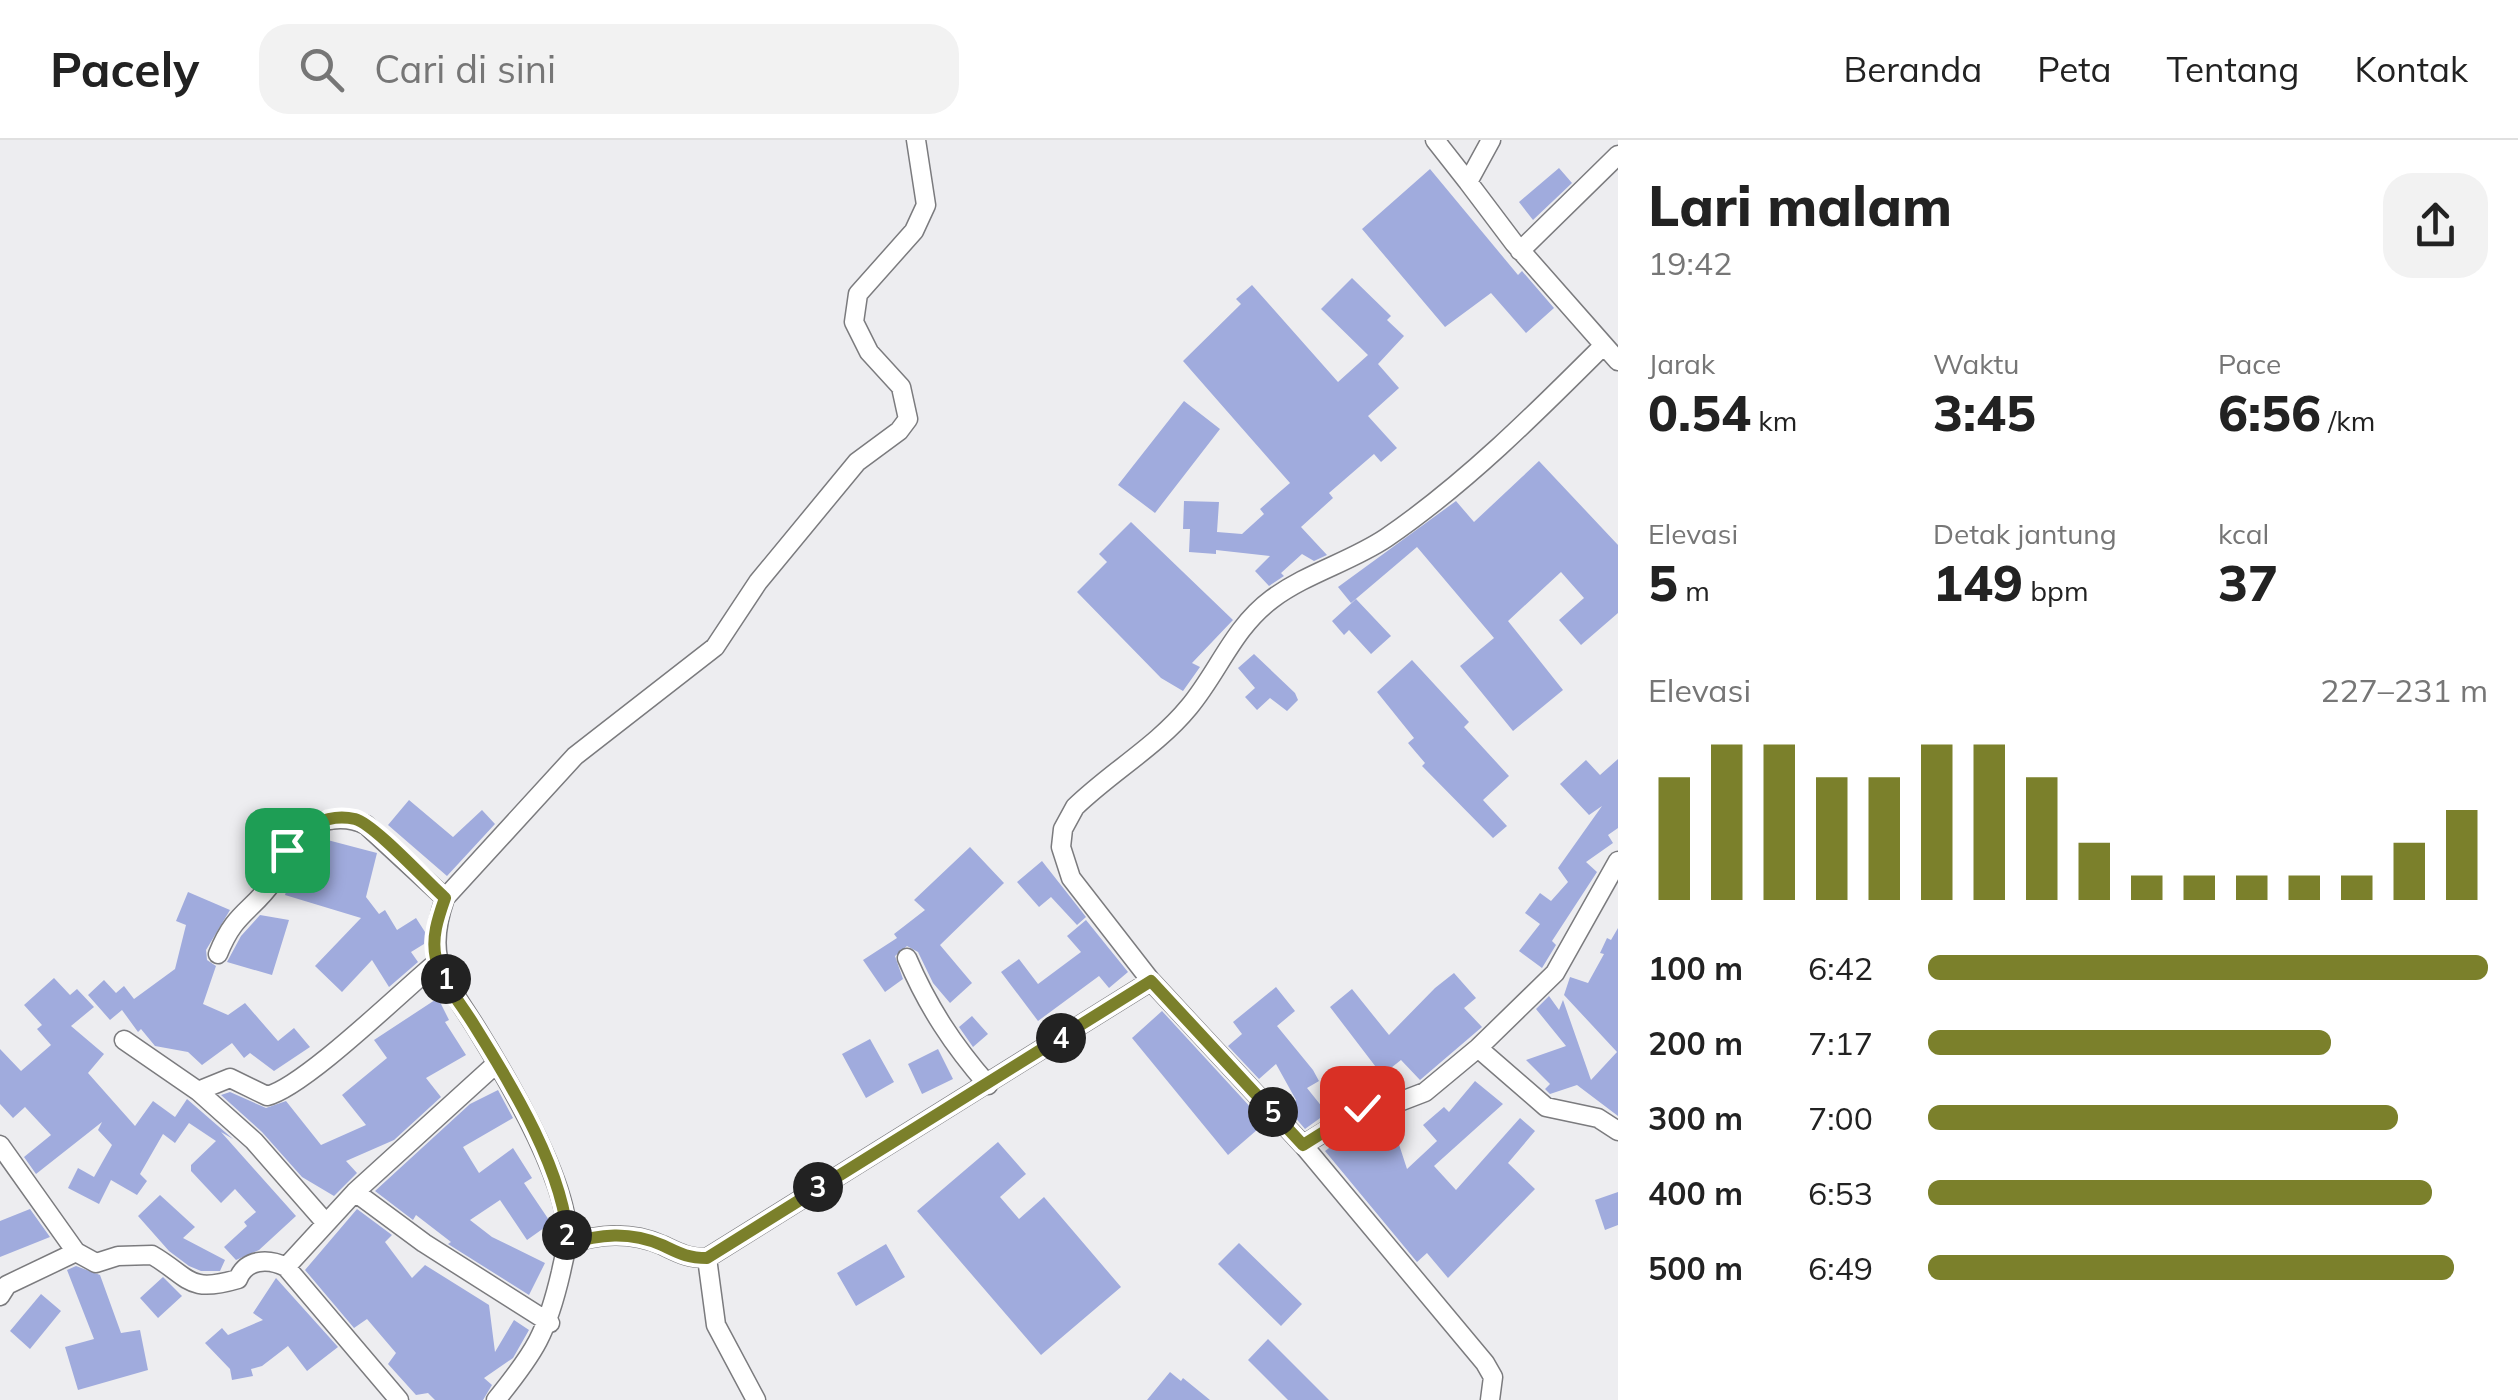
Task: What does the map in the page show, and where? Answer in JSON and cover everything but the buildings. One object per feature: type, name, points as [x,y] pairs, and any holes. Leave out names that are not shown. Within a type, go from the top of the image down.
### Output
[{"type":"street","points":[[496,1400],[532,1356],[550,1323],[568,1244],[567,1224],[559,1195],[498,1063],[436,963],[435,932],[445,898],[575,756],[715,647],[802,527],[858,462],[899,431],[908,419],[901,387],[870,352],[854,322],[858,294],[914,232],[926,205],[916,140]]},
{"type":"street","points":[[1434,140],[1520,250],[1618,360]]},
{"type":"street","points":[[1468,182],[1491,140]]},
{"type":"street","points":[[1520,250],[1618,154]]},
{"type":"street","points":[[1490,1400],[1492,1377],[1485,1363],[1303,1145],[1151,981],[1064,864],[1063,829],[1074,807],[1182,715],[1227,645],[1271,599],[1398,529],[1503,442],[1603,346]]},
{"type":"street","points":[[218,954],[230,926],[274,880],[292,840],[318,822],[355,819],[366,825],[445,898]]},
{"type":"street","points":[[1303,1145],[1362,1108],[1399,1102],[1425,1092],[1478,1048],[1555,972],[1618,861]]},
{"type":"street","points":[[906,958],[926,1004],[952,1045],[988,1085]]},
{"type":"street","points":[[198,1091],[230,1078],[267,1096],[288,1087],[436,963]]},
{"type":"street","points":[[568,1244],[608,1233],[659,1244],[686,1258],[707,1258],[1151,981]]},
{"type":"street","points":[[124,1040],[198,1091],[254,1140],[326,1222]]},
{"type":"street","points":[[1478,1048],[1546,1107],[1598,1118],[1618,1131]]},
{"type":"street","points":[[286,1266],[356,1192],[498,1063]]},
{"type":"street","points":[[0,1145],[76,1252],[96,1263],[118,1256],[152,1255],[180,1278],[213,1287],[238,1279],[243,1268],[254,1263],[273,1261],[286,1266],[398,1400]]},
{"type":"street","points":[[356,1192],[424,1243],[550,1323]]},
{"type":"street","points":[[0,1296],[7,1285],[76,1252]]},
{"type":"street","points":[[707,1258],[716,1324],[756,1400]]},
{"type":"route","points":[[287,850],[299,833],[318,822],[355,819],[375,831],[445,898],[435,932],[436,963],[498,1063],[537,1141],[559,1195],[568,1244],[608,1233],[659,1244],[686,1258],[707,1258],[1151,981],[1303,1145],[1362,1108]]}]
